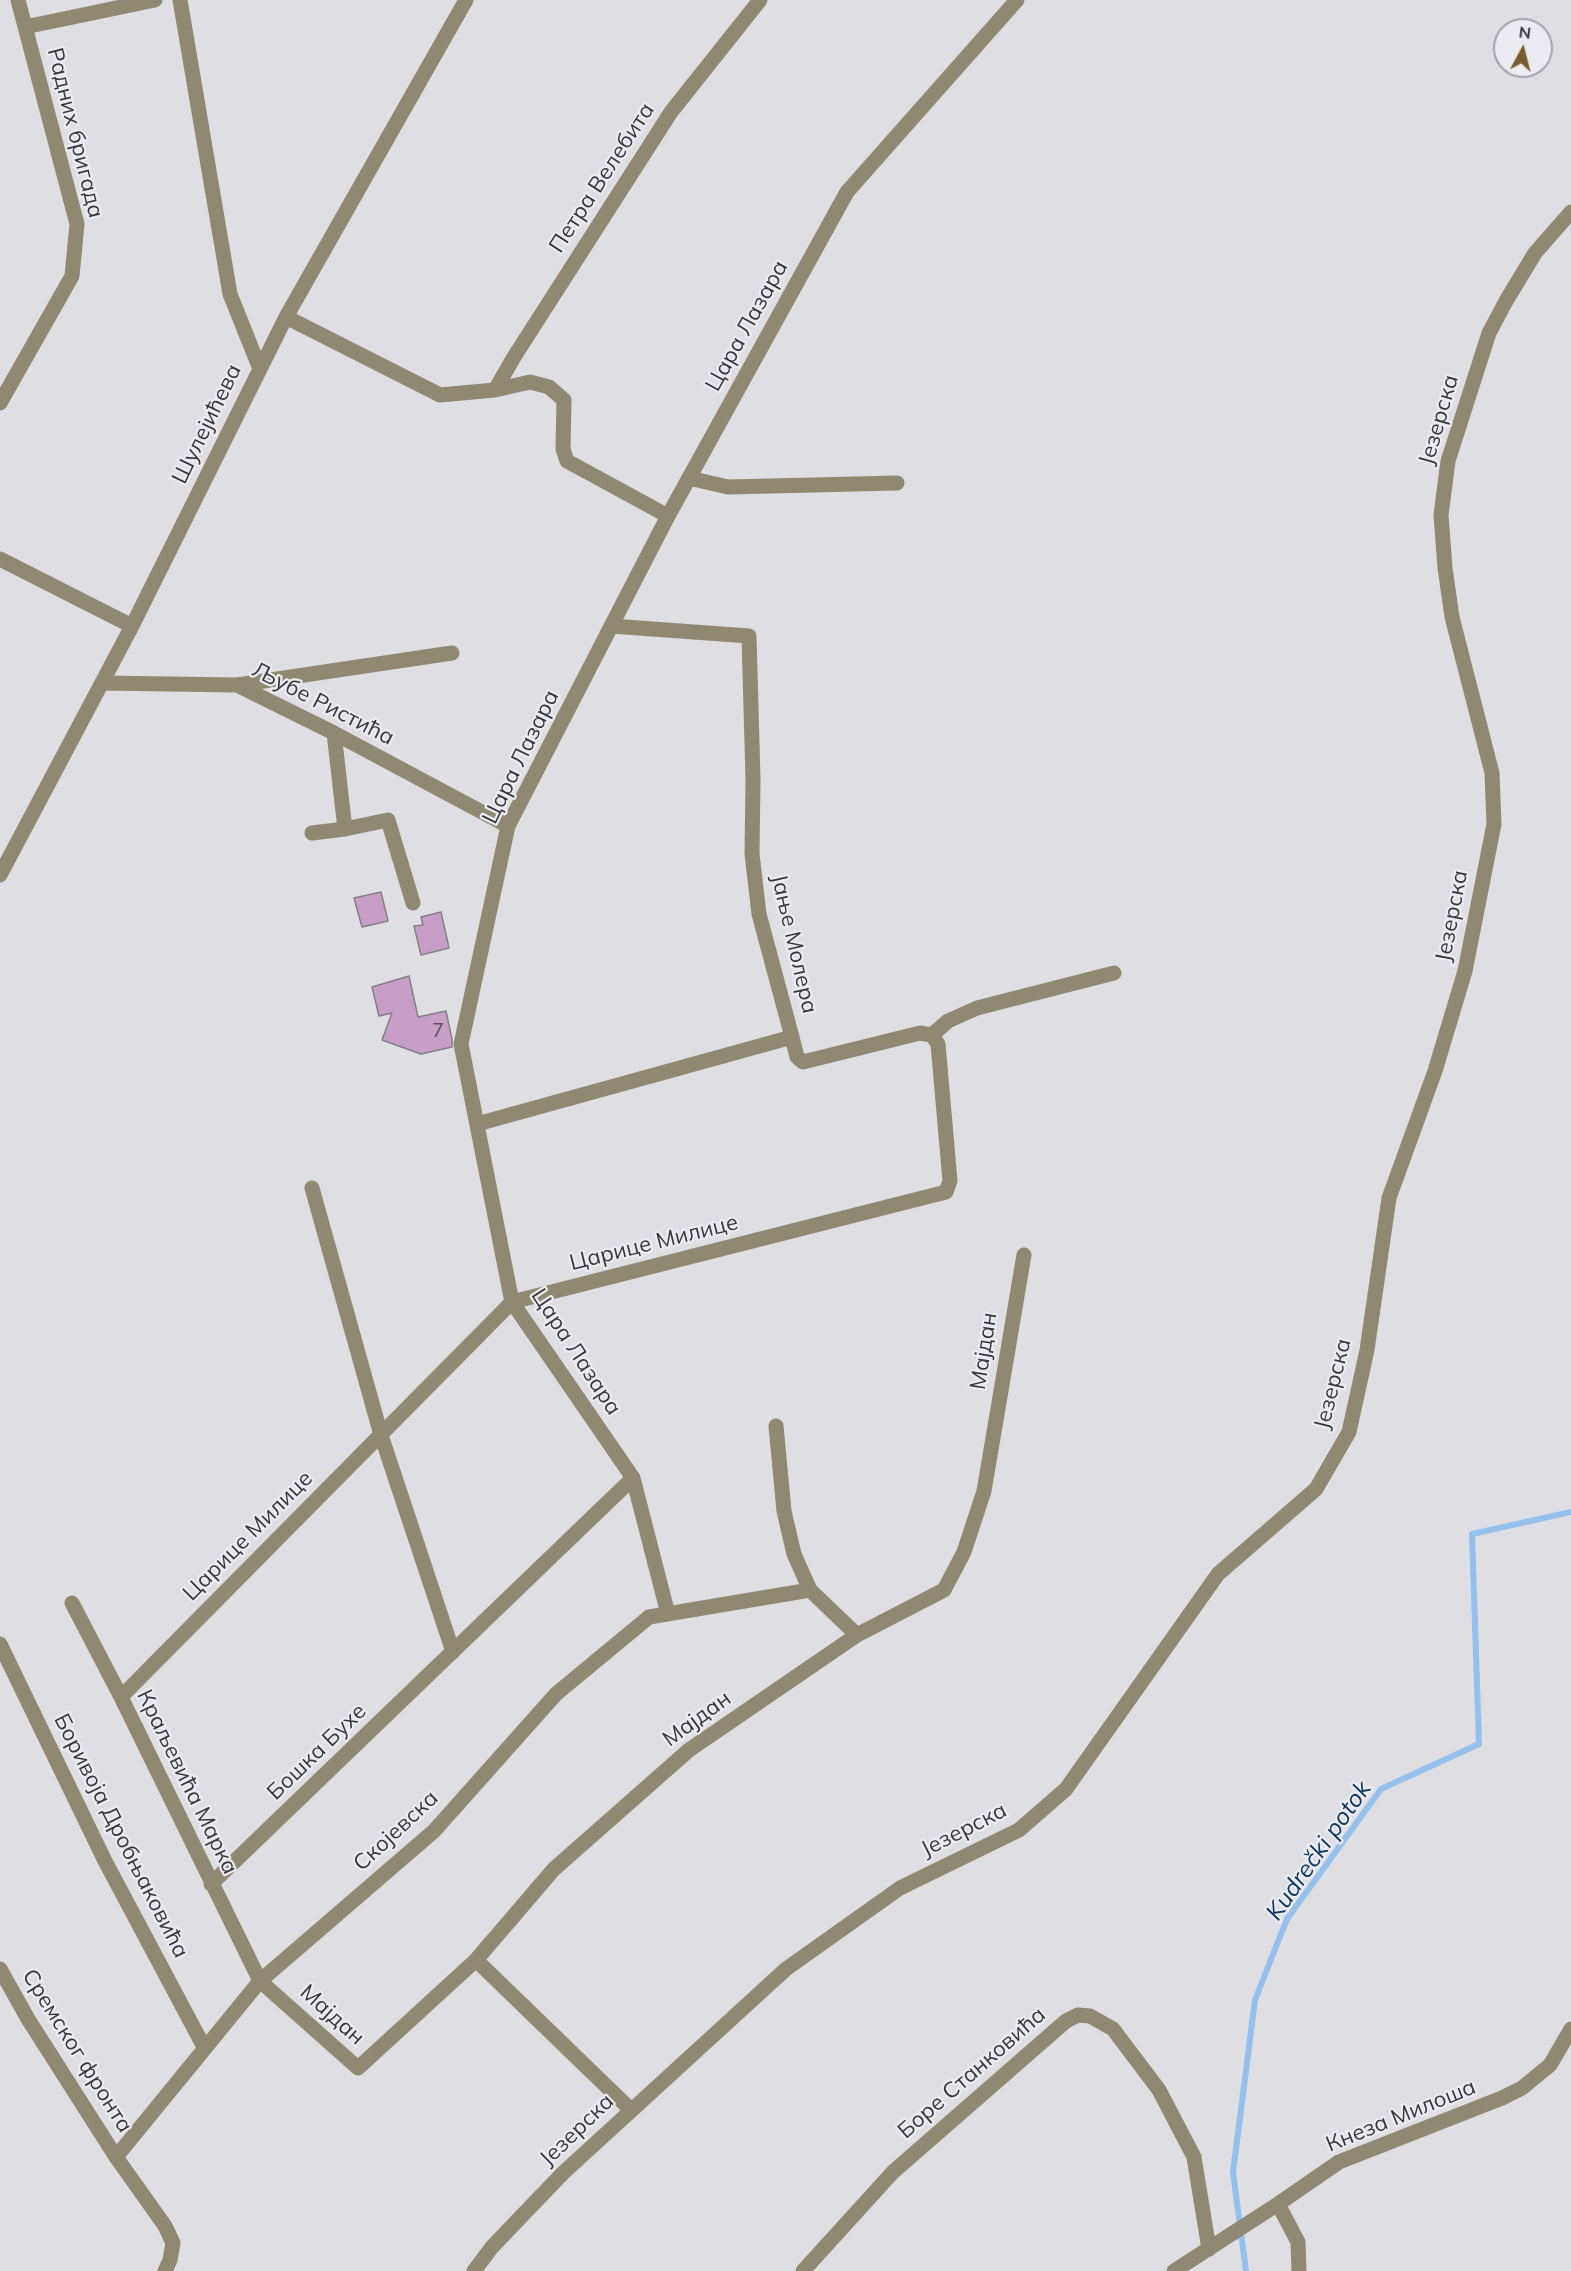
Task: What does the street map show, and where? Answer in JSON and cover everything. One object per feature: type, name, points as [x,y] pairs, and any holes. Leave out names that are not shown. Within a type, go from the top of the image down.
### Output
[{"type":"street","name":"Радних бригада","points":[[0,403],[72,276],[77,224],[18,0]]},
{"type":"street","points":[[25,27],[155,0]]},
{"type":"street","points":[[180,0],[230,294],[260,369]]},
{"type":"street","name":"Шулејићева","points":[[0,875],[132,626],[286,316],[466,0]]},
{"type":"street","name":"Петра Велебита","points":[[495,390],[671,112],[760,0]]},
{"type":"street","name":"Цара Лазара","points":[[668,1614],[633,1478],[512,1302],[461,1044],[508,826],[688,478],[847,192],[1017,0]]},
{"type":"street","name":"Језерска","points":[[474,2271],[492,2247],[563,2173],[786,1969],[900,1888],[1018,1830],[1066,1789],[1218,1574],[1316,1489],[1349,1432],[1367,1350],[1389,1198],[1435,1071],[1465,972],[1494,824],[1492,773],[1452,617],[1445,568],[1442,515],[1448,461],[1489,333],[1535,252],[1571,212]]},
{"type":"street","points":[[286,316],[440,395],[495,390],[530,382],[549,387],[564,400],[563,449],[567,461],[668,516]]},
{"type":"street","points":[[688,478],[728,487],[897,483]]},
{"type":"street","points":[[0,559],[132,626]]},
{"type":"street","name":"Јање Молера","points":[[477,1124],[792,1037],[759,914],[752,854],[753,779],[749,636],[611,626]]},
{"type":"street","points":[[237,685],[452,653]]},
{"type":"street","name":"Љубе Ристића","points":[[102,683],[237,685],[508,826]]},
{"type":"street","points":[[334,734],[345,829]]},
{"type":"street","points":[[312,833],[388,820],[413,903]]},
{"type":"street","points":[[792,1037],[797,1057],[803,1062],[920,1033],[932,1035],[948,1021],[977,1008],[1114,973]]},
{"type":"street","name":"Царице Милице","points":[[121,1697],[512,1302],[946,1192],[950,1181],[938,1044],[932,1035]]},
{"type":"street","points":[[312,1188],[381,1435],[453,1652]]},
{"type":"street","name":"Мајдан","points":[[260,1981],[358,2068],[476,1960],[554,1869],[689,1749],[857,1635],[944,1590],[964,1552],[984,1491],[1022,1259]]},
{"type":"street","points":[[776,1426],[784,1511],[794,1554],[810,1590],[857,1635]]},
{"type":"street","name":"Бошка Бухе","points":[[211,1884],[633,1478]]},
{"type":"street","name":"Скојевска","points":[[116,2157],[260,1981],[434,1832],[556,1694],[649,1617],[810,1590]]},
{"type":"street","name":"Краљевића Марка","points":[[72,1602],[260,1981]]},
{"type":"street","name":"Боривоја Дробњаковића","points":[[0,1644],[105,1861],[204,2047]]},
{"type":"street","points":[[476,1960],[631,2110]]},
{"type":"street","name":"Сремског фронта","points":[[0,1969],[28,2019],[116,2157]]},
{"type":"street","name":"Боре Станковића","points":[[803,2271],[893,2172],[1066,2021],[1078,2015],[1090,2016],[1113,2029],[1159,2090],[1194,2157],[1209,2249]]},
{"type":"street","name":"Кнеза Милоша","points":[[1174,2271],[1339,2162],[1502,2098],[1521,2088],[1550,2065],[1571,2029]]},
{"type":"street","points":[[116,2157],[165,2226],[173,2243],[165,2271]]},
{"type":"street","points":[[1278,2204],[1298,2242],[1299,2271]]},
{"type":"building","points":[[381,892],[388,921],[362,927],[354,898]]},
{"type":"building","points":[[441,912],[449,948],[421,955],[414,926],[423,925],[421,917]]},
{"type":"building","points":[[409,976],[418,1017],[446,1011],[452,1047],[421,1054],[382,1040],[392,1013],[379,1016],[372,987]]},
{"type":"waterway","name":"Kudrečki potok","points":[[1246,2271],[1233,2172],[1255,2000],[1287,1919],[1381,1789],[1479,1744],[1472,1534],[1571,1512]]}]
